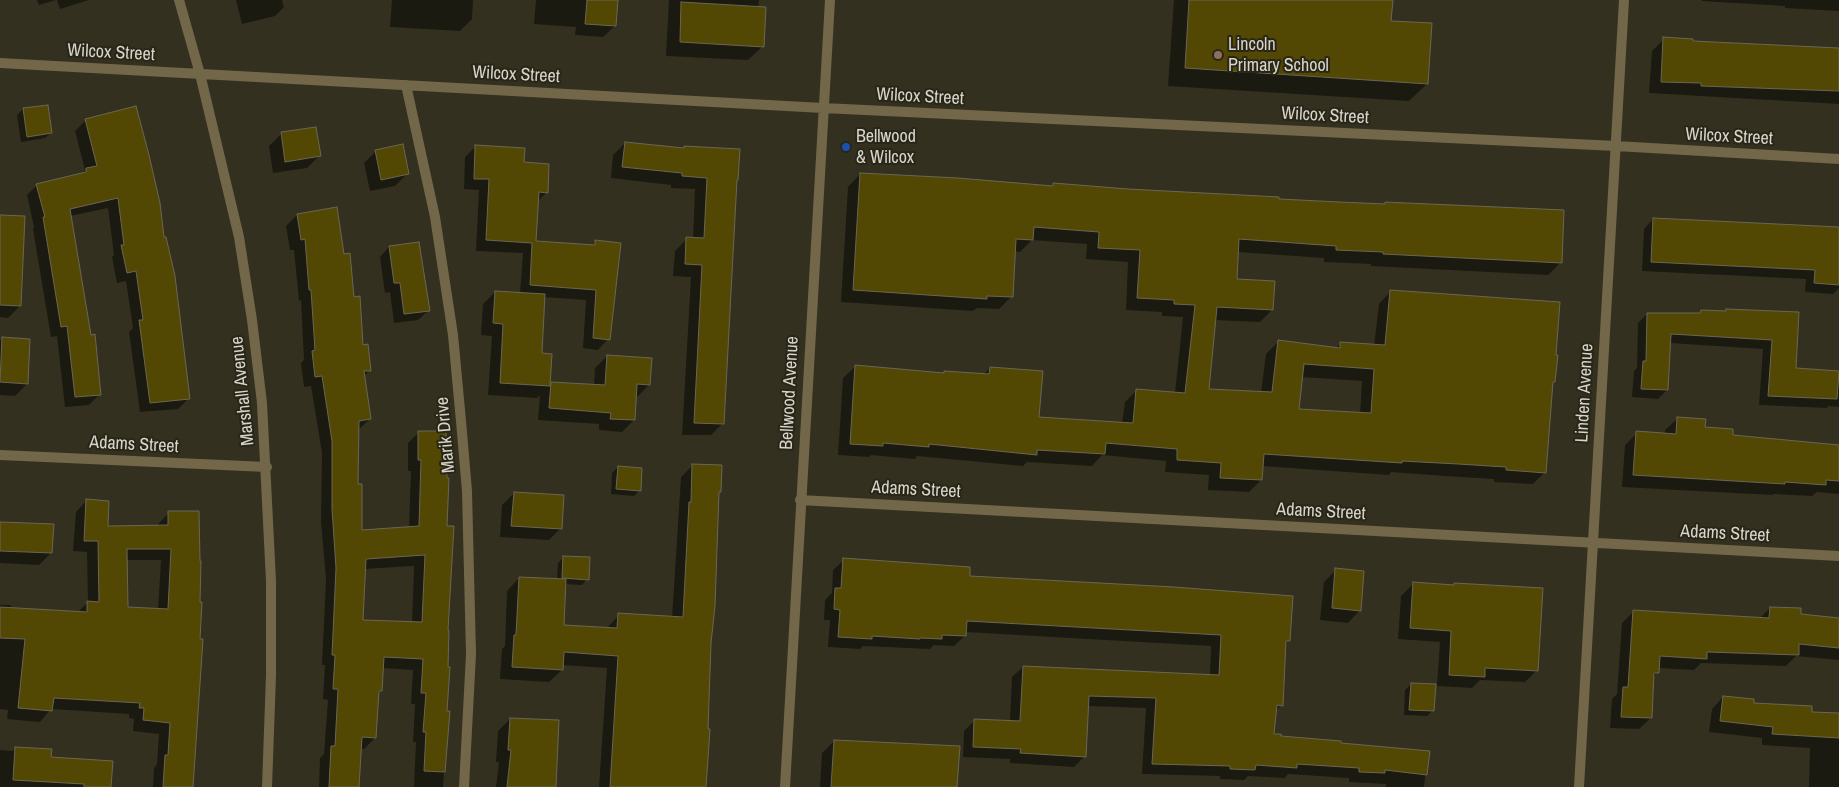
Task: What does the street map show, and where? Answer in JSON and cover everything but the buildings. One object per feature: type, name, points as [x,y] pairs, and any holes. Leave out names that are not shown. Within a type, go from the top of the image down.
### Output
[{"type":"street","name":"Marshall Avenue","points":[[179,0],[200,74],[238,237],[252,320],[262,403],[267,468],[271,581],[267,787]]},
{"type":"street","name":"Bellwood Avenue","points":[[785,787],[830,0]]},
{"type":"street","name":"Linden Avenue","points":[[1579,787],[1624,0]]},
{"type":"street","name":"Wilcox Street","points":[[0,63],[823,108],[1616,146],[1839,159]]},
{"type":"street","name":"Marik Drive","points":[[406,85],[435,217],[453,336],[462,421],[467,491],[471,654],[464,787]]},
{"type":"street","name":"Adams Street","points":[[0,455],[267,468]]},
{"type":"street","name":"Adams Street","points":[[800,500],[1839,556]]},
{"type":"place","name":"Lincoln Primary School","points":[[1218,55]]},
{"type":"place","name":"Bellwood & Wilcox","points":[[846,147]]}]
